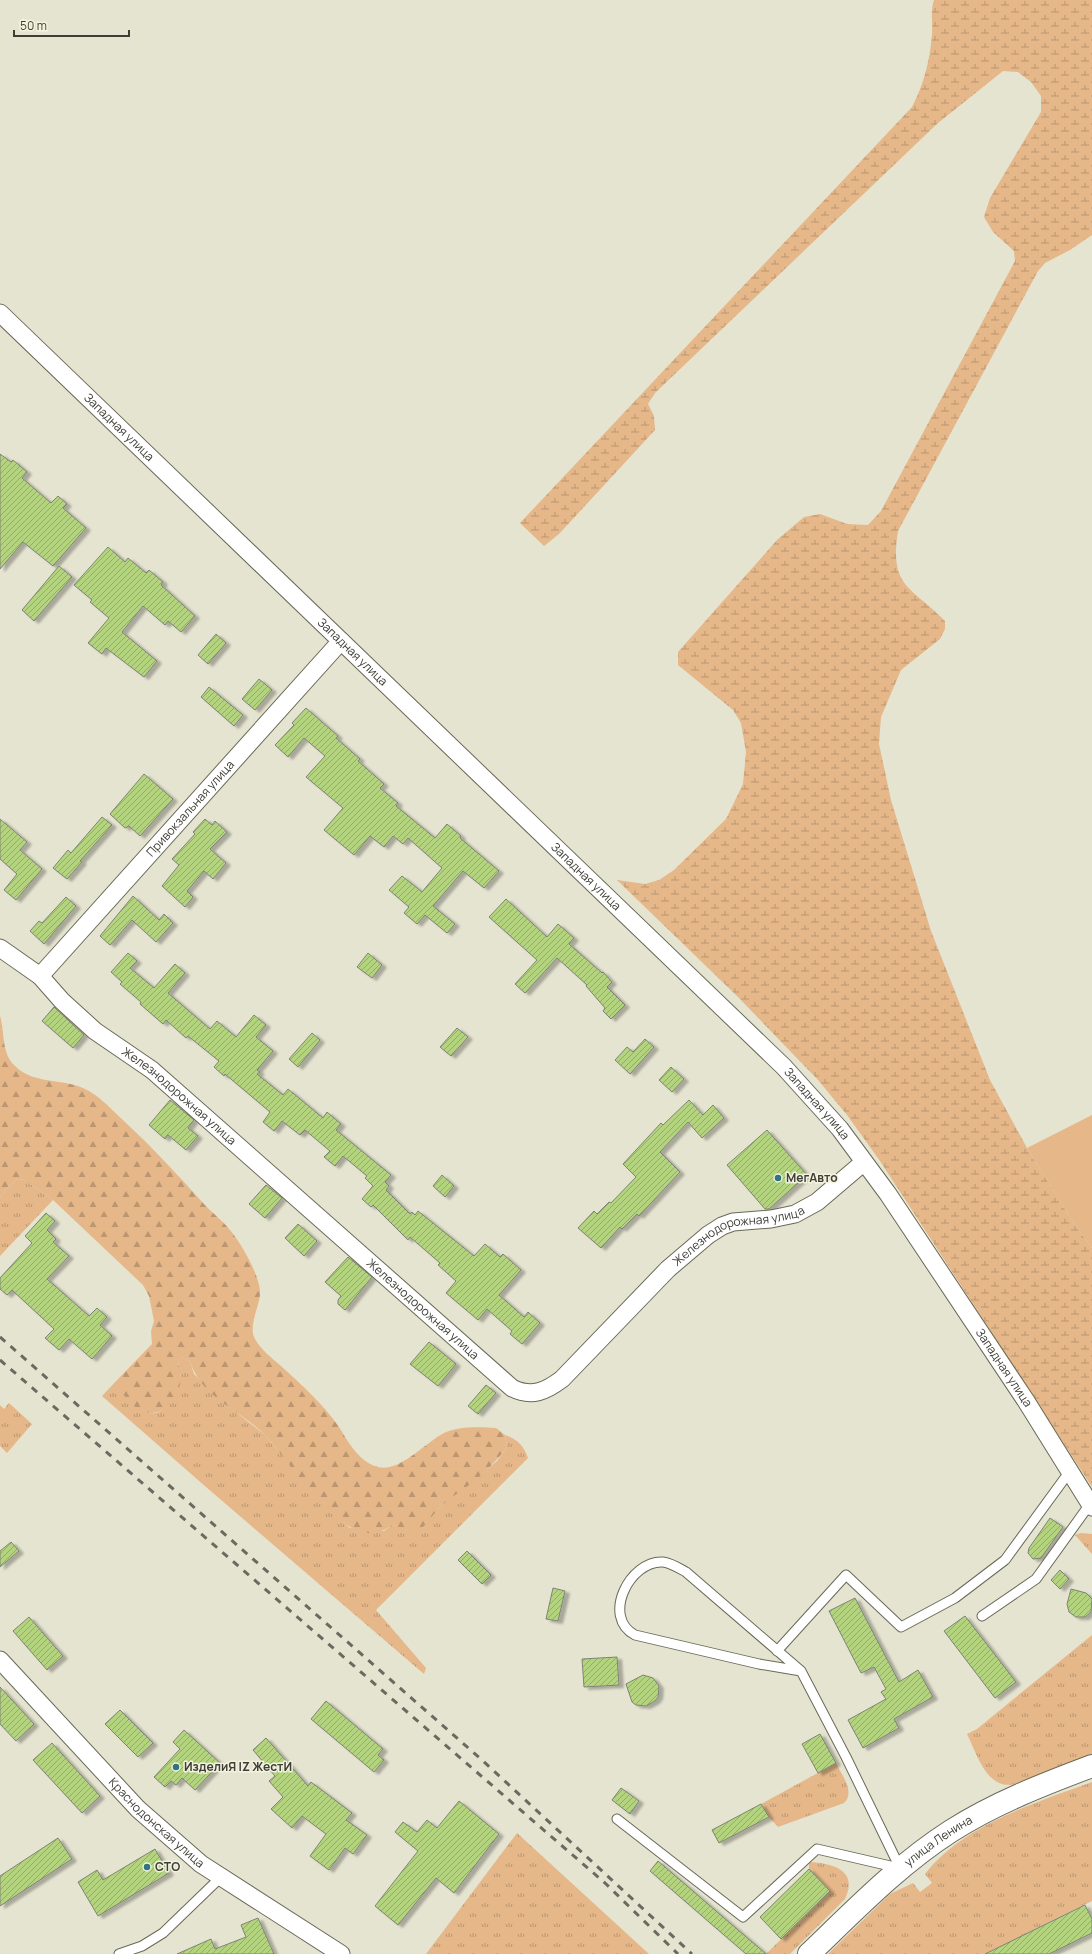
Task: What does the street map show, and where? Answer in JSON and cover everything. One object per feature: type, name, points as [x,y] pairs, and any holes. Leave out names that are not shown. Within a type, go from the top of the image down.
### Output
[{"type":"main road","name":"улица Ленина","points":[[809,1954],[900,1868],[946,1835],[975,1817],[1047,1783],[1092,1766]]},
{"type":"street","name":"Западная улица","points":[[0,312],[784,1067],[840,1129],[906,1220],[1091,1505]]},
{"type":"street","name":"Привокзальная улица","points":[[40,976],[341,641]]},
{"type":"street","name":"Железнодорожная улица","points":[[0,948],[40,976],[62,1001],[95,1031],[152,1070],[512,1388],[523,1392],[533,1394],[543,1392],[562,1379],[668,1269],[717,1229],[733,1222],[771,1219],[795,1214],[817,1202],[864,1162]]},
{"type":"street","name":"Краснодонская улица","points":[[0,1660],[138,1809],[183,1849],[221,1878],[341,1954]]},
{"type":"lane","points":[[776,1651],[846,1575],[901,1627],[955,1598],[1005,1560],[1070,1471]]},
{"type":"lane","points":[[982,1616],[1036,1579],[1091,1505]]},
{"type":"lane","points":[[801,1672],[759,1664],[635,1635],[627,1631],[622,1625],[619,1607],[627,1584],[643,1569],[655,1562],[664,1562],[674,1565],[686,1572],[801,1672],[846,1757],[900,1868]]},
{"type":"lane","points":[[617,1819],[743,1917],[817,1849],[900,1868]]},
{"type":"lane","points":[[119,1954],[142,1946],[163,1933],[221,1878]]},
{"type":"green space","points":[[934,0],[1092,0],[1092,235],[1070,250],[1045,263],[1038,271],[898,531],[896,550],[897,564],[900,575],[905,584],[945,621],[945,629],[940,639],[901,670],[881,717],[879,744],[891,800],[931,931],[990,1080],[1027,1148],[1073,1222],[1092,1248],[1092,1487],[880,1161],[847,1115],[818,1080],[738,997],[617,880],[645,884],[659,880],[674,870],[726,819],[743,784],[746,752],[741,723],[733,710],[678,665],[678,652],[777,540],[804,517],[820,514],[847,524],[868,525],[881,511],[1015,261],[1014,251],[993,232],[984,217],[990,198],[1041,112],[1041,96],[1031,82],[1018,72],[1003,71],[938,123],[655,393],[648,404],[654,416],[655,430],[559,534],[544,546],[520,523],[912,107],[923,81],[930,53]]},
{"type":"green space","points":[[0,1016],[5,1049],[7,1055],[15,1066],[23,1072],[41,1079],[80,1087],[99,1098],[156,1152],[230,1230],[250,1260],[259,1287],[260,1294],[253,1323],[253,1334],[257,1343],[313,1396],[335,1422],[356,1452],[366,1462],[378,1467],[386,1468],[412,1456],[444,1433],[456,1429],[484,1427],[496,1428],[505,1435],[507,1447],[491,1466],[478,1478],[441,1506],[419,1530],[409,1531],[392,1525],[382,1531],[366,1533],[355,1530],[333,1515],[310,1490],[265,1435],[208,1390],[201,1382],[190,1361],[183,1357],[178,1360],[181,1378],[179,1388],[169,1405],[163,1410],[155,1413],[138,1409],[130,1402],[120,1390],[120,1377],[152,1344],[151,1331],[154,1321],[149,1296],[143,1285],[53,1200],[25,1180],[17,1179],[8,1187],[0,1198]]},
{"type":"green space","points":[[1092,1115],[1092,1248],[1073,1222],[1027,1148]]},
{"type":"green space","points":[[17,1179],[25,1180],[53,1200],[0,1256],[0,1198],[8,1187]]},
{"type":"green space","points":[[183,1357],[190,1361],[194,1374],[224,1403],[264,1434],[333,1514],[350,1528],[384,1531],[392,1525],[399,1526],[406,1530],[437,1510],[448,1499],[475,1480],[497,1461],[507,1447],[505,1435],[516,1441],[522,1447],[528,1458],[376,1610],[426,1668],[424,1674],[102,1396],[120,1377],[120,1389],[136,1405],[146,1412],[159,1412],[169,1403],[176,1389],[181,1376],[178,1360]]},
{"type":"green space","points":[[9,1403],[32,1424],[7,1453],[0,1446],[0,1405],[4,1409]]},
{"type":"green space","points":[[1081,1533],[1092,1534],[1092,1554],[1075,1535]]},
{"type":"green space","points":[[1092,1635],[1092,1755],[1015,1784],[1005,1785],[997,1782],[990,1777],[984,1769],[967,1734],[977,1729]]},
{"type":"green space","points":[[836,1763],[848,1788],[849,1794],[844,1803],[778,1827],[769,1817],[761,1804]]},
{"type":"green space","points":[[1092,1782],[1092,1901],[985,1954],[828,1954],[890,1894],[913,1883],[920,1892],[932,1883],[925,1874],[941,1857],[959,1842],[980,1829],[1024,1807]]},
{"type":"green space","points":[[517,1833],[649,1954],[426,1954]]},
{"type":"green space","points":[[809,1862],[834,1866],[846,1875],[849,1881],[845,1899],[790,1954],[766,1954],[830,1891],[809,1869]]},
{"type":"building","points":[[0,454],[11,462],[13,460],[27,472],[22,478],[51,503],[58,496],[67,504],[63,508],[86,528],[53,566],[23,542],[0,569]]},
{"type":"building","points":[[108,547],[125,562],[128,558],[146,573],[149,570],[163,582],[161,585],[195,616],[181,632],[168,621],[165,625],[143,606],[122,632],[157,661],[144,677],[106,648],[102,654],[88,643],[109,618],[90,602],[92,600],[74,585]]},
{"type":"building","points":[[59,566],[72,577],[34,621],[22,610]]},
{"type":"building","points":[[216,634],[226,643],[208,664],[198,655]]},
{"type":"building","points":[[259,679],[272,690],[255,710],[242,699]]},
{"type":"building","points":[[209,687],[243,715],[234,726],[201,697]]},
{"type":"building","points":[[306,708],[338,736],[336,738],[360,759],[358,761],[384,784],[380,788],[398,803],[396,806],[435,838],[447,824],[461,836],[460,838],[499,871],[484,888],[463,871],[433,906],[455,924],[447,933],[425,915],[417,924],[404,913],[409,907],[389,890],[402,876],[422,892],[442,868],[408,838],[403,844],[393,836],[384,847],[370,836],[354,855],[324,830],[343,808],[306,777],[325,756],[304,738],[288,757],[275,745],[294,725],[292,723]]},
{"type":"building","points":[[144,774],[173,799],[140,836],[129,826],[125,828],[110,814]]},
{"type":"building","points":[[102,817],[112,825],[80,861],[82,862],[67,879],[53,868],[68,850],[71,853]]},
{"type":"building","points":[[0,819],[27,842],[20,850],[42,869],[16,900],[4,890],[17,874],[0,859]]},
{"type":"building","points":[[205,819],[212,825],[215,821],[227,832],[210,849],[226,863],[213,879],[204,871],[187,891],[193,897],[185,907],[162,886],[179,865],[172,859],[195,834],[193,832]]},
{"type":"building","points":[[133,896],[159,920],[164,914],[173,923],[156,942],[132,920],[110,945],[100,936]]},
{"type":"building","points":[[66,897],[76,906],[44,944],[30,931],[39,921],[42,923]]},
{"type":"building","points":[[506,899],[547,937],[558,924],[574,938],[569,944],[602,973],[603,972],[612,982],[607,987],[625,1005],[611,1019],[603,1011],[605,1008],[586,986],[587,985],[557,958],[525,993],[515,984],[537,960],[489,917]]},
{"type":"building","points":[[128,953],[137,961],[130,968],[154,988],[175,964],[185,973],[168,993],[210,1029],[217,1021],[236,1037],[254,1015],[266,1025],[256,1037],[273,1051],[257,1070],[260,1072],[257,1074],[283,1095],[288,1089],[323,1118],[327,1112],[341,1124],[336,1130],[391,1175],[385,1182],[389,1186],[386,1190],[410,1214],[412,1212],[415,1215],[418,1211],[474,1256],[485,1244],[500,1257],[503,1254],[521,1270],[499,1295],[524,1317],[528,1312],[540,1323],[522,1344],[510,1334],[512,1331],[487,1309],[478,1320],[446,1293],[456,1281],[438,1265],[440,1263],[410,1237],[408,1240],[373,1205],[371,1207],[362,1199],[373,1186],[365,1178],[367,1176],[343,1156],[335,1166],[324,1157],[330,1151],[305,1130],[300,1135],[282,1121],[274,1131],[263,1122],[270,1112],[225,1074],[224,1076],[214,1067],[219,1061],[188,1036],[186,1038],[166,1020],[163,1024],[140,1004],[141,1002],[120,984],[122,982],[111,972]]},
{"type":"building","points":[[368,953],[382,965],[372,978],[357,967]]},
{"type":"building","points":[[54,1007],[84,1035],[73,1048],[42,1021]]},
{"type":"building","points":[[457,1028],[468,1037],[451,1056],[440,1047]]},
{"type":"building","points":[[312,1033],[320,1040],[298,1067],[289,1059]]},
{"type":"building","points":[[645,1039],[654,1047],[630,1074],[615,1060],[627,1047],[633,1052]]},
{"type":"building","points":[[671,1067],[684,1079],[672,1092],[659,1080]]},
{"type":"building","points":[[170,1100],[194,1120],[188,1128],[198,1136],[186,1150],[168,1135],[165,1139],[149,1125]]},
{"type":"building","points":[[689,1100],[703,1115],[713,1105],[724,1118],[702,1138],[688,1122],[660,1152],[680,1172],[639,1216],[637,1214],[622,1229],[620,1227],[601,1248],[578,1228],[594,1211],[597,1214],[609,1202],[611,1203],[636,1177],[623,1164],[661,1123],[663,1125]]},
{"type":"building","points":[[767,1130],[807,1175],[769,1209],[765,1209],[727,1165]]},
{"type":"building","points":[[442,1175],[454,1186],[445,1197],[433,1186]]},
{"type":"building","points":[[266,1185],[282,1198],[265,1218],[249,1204]]},
{"type":"building","points":[[46,1213],[55,1221],[47,1230],[56,1239],[53,1242],[69,1256],[47,1279],[89,1316],[97,1308],[107,1317],[100,1325],[112,1336],[92,1359],[69,1339],[59,1350],[45,1338],[54,1329],[12,1290],[7,1295],[0,1289],[0,1278],[32,1243],[25,1236]]},
{"type":"building","points":[[298,1224],[317,1241],[304,1256],[285,1238]]},
{"type":"building","points":[[348,1257],[372,1277],[345,1310],[338,1304],[338,1300],[341,1296],[325,1282]]},
{"type":"building","points":[[429,1342],[456,1364],[438,1386],[410,1364]]},
{"type":"building","points":[[486,1385],[496,1393],[478,1414],[468,1406]]},
{"type":"building","points":[[1050,1518],[1063,1527],[1041,1558],[1033,1559],[1028,1553],[1029,1548]]},
{"type":"building","points":[[11,1542],[19,1551],[0,1567],[0,1551]]},
{"type":"building","points":[[467,1551],[491,1575],[482,1584],[458,1560]]},
{"type":"building","points":[[1060,1570],[1069,1579],[1060,1589],[1051,1580]]},
{"type":"building","points":[[553,1588],[565,1591],[558,1621],[546,1619]]},
{"type":"building","points":[[1071,1589],[1086,1593],[1092,1599],[1091,1612],[1085,1617],[1076,1617],[1069,1612],[1067,1604]]},
{"type":"building","points":[[855,1598],[899,1682],[918,1670],[933,1697],[894,1719],[899,1728],[863,1748],[848,1720],[886,1699],[881,1692],[886,1689],[874,1667],[861,1673],[829,1611]]},
{"type":"building","points":[[965,1616],[1016,1682],[995,1698],[944,1631]]},
{"type":"building","points":[[29,1617],[63,1656],[47,1670],[13,1631]]},
{"type":"building","points":[[617,1657],[619,1685],[584,1687],[582,1659]]},
{"type":"building","points":[[643,1675],[653,1678],[659,1686],[658,1697],[655,1701],[646,1706],[636,1705],[632,1702],[626,1684]]},
{"type":"building","points":[[0,1687],[34,1724],[16,1741],[0,1724]]},
{"type":"building","points":[[326,1701],[383,1749],[378,1755],[384,1760],[374,1772],[311,1719]]},
{"type":"building","points":[[120,1710],[153,1743],[138,1757],[105,1724]]},
{"type":"building","points":[[184,1730],[220,1763],[195,1790],[182,1778],[176,1785],[171,1781],[165,1787],[154,1777],[180,1749],[173,1742]]},
{"type":"building","points":[[820,1734],[836,1763],[818,1773],[802,1744]]},
{"type":"building","points":[[266,1738],[308,1786],[311,1782],[352,1813],[346,1820],[367,1835],[353,1854],[345,1848],[329,1870],[310,1856],[326,1834],[302,1816],[292,1828],[271,1809],[283,1797],[269,1781],[275,1776],[253,1750]]},
{"type":"building","points":[[52,1743],[100,1796],[82,1813],[33,1760]]},
{"type":"building","points":[[621,1788],[639,1801],[630,1814],[612,1800]]},
{"type":"building","points":[[459,1801],[499,1834],[454,1893],[436,1878],[398,1925],[375,1906],[418,1851],[395,1832],[403,1822],[417,1832],[427,1820],[437,1828]]},
{"type":"building","points":[[761,1804],[769,1817],[719,1843],[712,1830]]},
{"type":"building","points":[[58,1838],[72,1859],[0,1906],[0,1876]]},
{"type":"building","points":[[155,1849],[169,1873],[98,1916],[78,1882],[97,1870],[103,1880]]},
{"type":"building","points":[[658,1861],[766,1954],[746,1954],[650,1871]]},
{"type":"building","points":[[809,1869],[830,1891],[781,1939],[760,1917]]},
{"type":"building","points":[[1085,1905],[1092,1919],[1092,1933],[1049,1954],[985,1954]]},
{"type":"building","points":[[258,1918],[274,1954],[177,1954],[211,1939],[215,1949],[246,1937],[241,1925]]},
{"type":"railway","points":[[0,1337],[482,1760],[692,1954]]},
{"type":"railway","points":[[0,1360],[605,1883],[678,1954]]},
{"type":"place","name":"МегАвто","points":[[778,1178]]},
{"type":"place","name":"ИзделиЯ IZ ЖестИ","points":[[176,1767]]},
{"type":"place","name":"СТО","points":[[147,1867]]}]
